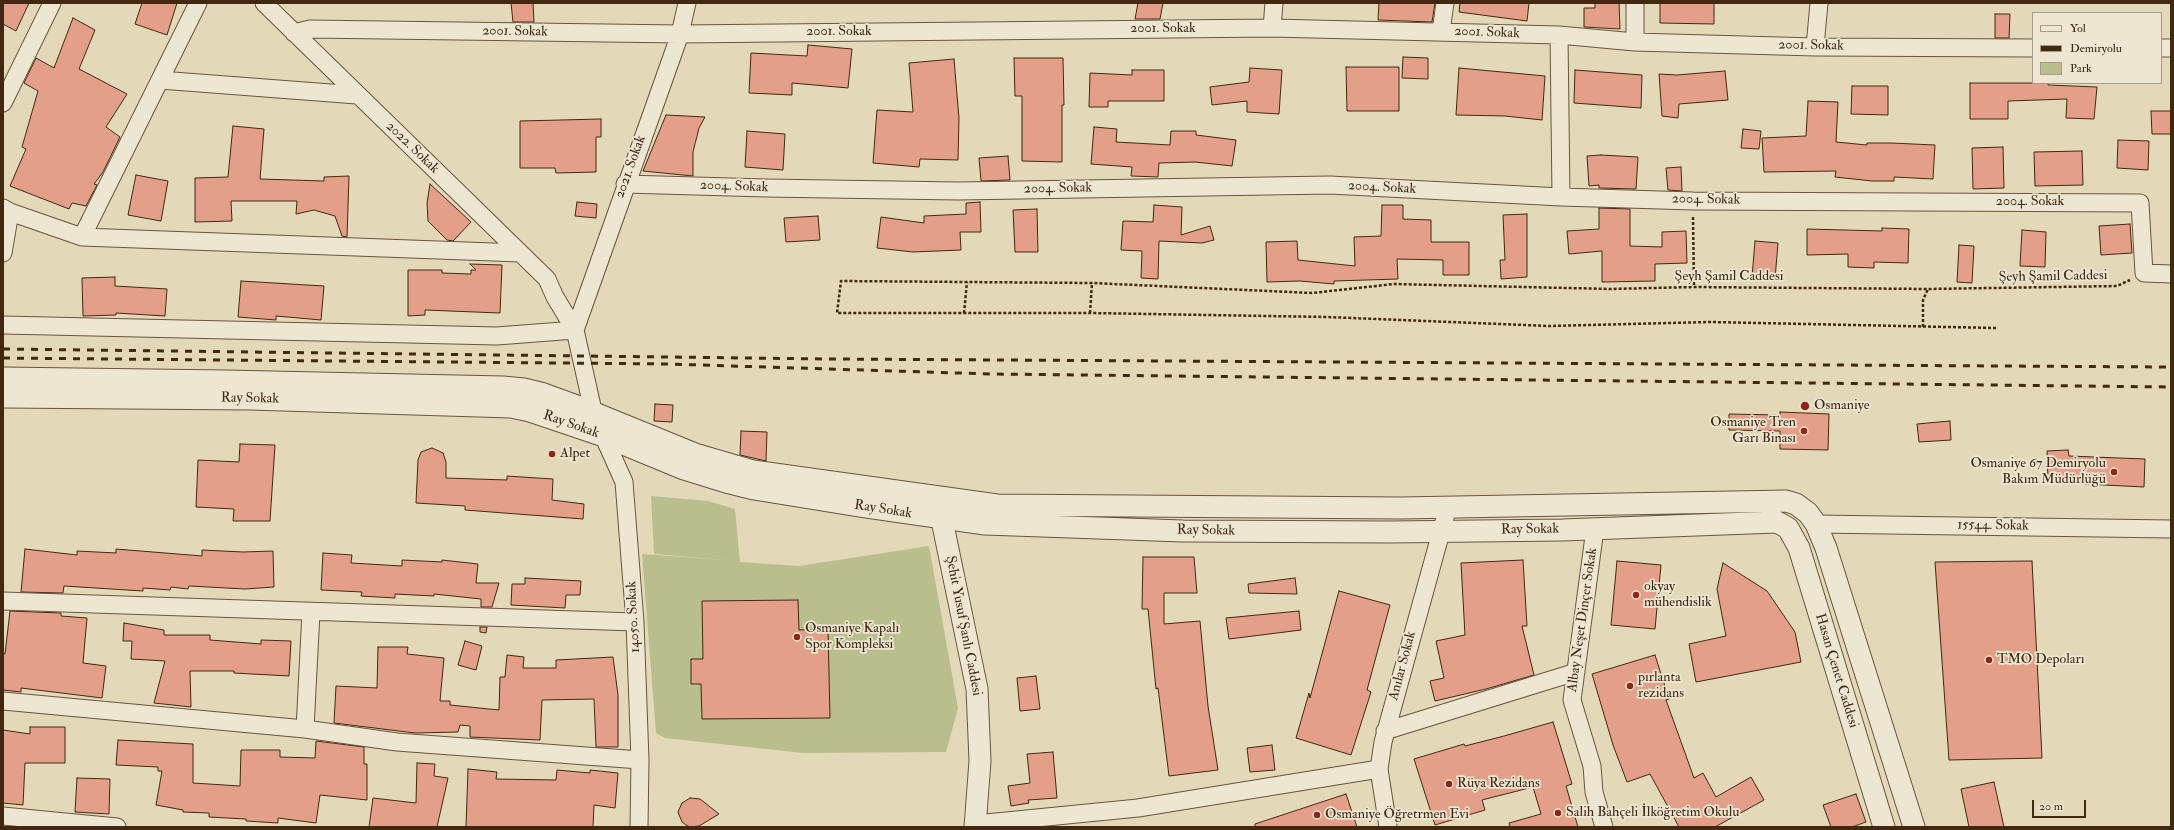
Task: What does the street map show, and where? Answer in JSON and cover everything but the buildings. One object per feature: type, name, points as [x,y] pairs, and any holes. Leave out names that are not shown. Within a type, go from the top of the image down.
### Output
[{"type":"street","points":[[3,103],[52,3]]},
{"type":"street","points":[[82,237],[198,3]]},
{"type":"street","name":"2022. Sokak","points":[[264,3],[547,279],[575,330]]},
{"type":"street","name":"2021. Sokak","points":[[575,330],[625,184],[680,34],[688,3]]},
{"type":"street","points":[[1272,28],[1274,3]]},
{"type":"street","points":[[1441,32],[1445,3]]},
{"type":"street","points":[[1634,3],[1636,42]]},
{"type":"street","points":[[1815,47],[1819,3]]},
{"type":"street","name":"2001. Sokak","points":[[294,33],[310,29],[680,34],[1272,28],[1559,35],[1636,42],[1815,47],[2032,48]]},
{"type":"street","points":[[1559,35],[1561,197]]},
{"type":"street","points":[[160,80],[357,95]]},
{"type":"street","name":"2004. Sokak","points":[[625,184],[766,188],[958,190],[1330,185],[1561,197],[1693,201],[2140,203],[2144,273]]},
{"type":"street","points":[[3,253],[6,210],[82,237],[520,253]]},
{"type":"street","points":[[2144,273],[2171,274]]},
{"type":"street","points":[[3,325],[497,336],[575,330]]},
{"type":"street","name":"14050. Sokak","points":[[575,330],[594,414],[624,482],[635,622],[640,760],[640,827]]},
{"type":"street","points":[[3,378],[503,387],[544,394],[695,454],[753,471],[937,498],[997,505],[1448,507],[1786,501],[1802,508],[1816,524],[1837,576],[1914,827]]},
{"type":"street","name":"Ray Sokak","points":[[3,398],[250,399],[485,405],[530,411],[604,436],[684,469],[754,489],[942,519],[985,524],[1183,531],[1440,532],[1595,529],[1777,522]]},
{"type":"street","name":"Şehit Yusuf Şanlı Caddesi","points":[[937,498],[977,689],[980,761],[975,826]]},
{"type":"street","name":"Anılar Sokak","points":[[1388,827],[1379,769],[1385,731],[1448,507]]},
{"type":"street","name":"Hasan Çenet Caddesi","points":[[1777,522],[1788,528],[1799,548],[1884,827]]},
{"type":"street","name":"15544. Sokak","points":[[1816,524],[2171,529]]},
{"type":"street","name":"Albay Neşet Dinçer Sokak","points":[[1595,529],[1572,700],[1592,766],[1594,792],[1604,827]]},
{"type":"street","points":[[3,601],[635,622]]},
{"type":"street","points":[[305,729],[310,612]]},
{"type":"street","points":[[1385,731],[1576,672]]},
{"type":"street","points":[[3,701],[305,729],[396,742],[640,760]]},
{"type":"street","points":[[975,826],[1138,808],[1379,769]]},
{"type":"street","points":[[3,816],[117,827]]},
{"type":"path","points":[[1693,201],[1694,287]]},
{"type":"path","name":"Şeyh Şamil Caddesi","points":[[964,313],[837,313],[841,281],[1092,283],[1312,293],[1394,284],[1611,289],[1694,287],[1928,289],[2117,286],[2144,273]]},
{"type":"path","points":[[967,282],[964,313],[1090,313],[1327,317],[1549,326],[1711,322],[1996,328]]},
{"type":"path","points":[[1090,313],[1092,283]]},
{"type":"path","points":[[1923,327],[1923,300],[1928,289]]},
{"type":"green space","name":"Osmaniye Kapalı Spor Kompleksi","points":[[651,496],[708,501],[735,509],[740,562],[799,566],[929,546],[958,708],[946,752],[803,753],[665,738],[656,733],[642,554],[737,561],[654,554]]},
{"type":"railway","points":[[3,349],[831,359],[2171,367]]},
{"type":"railway","points":[[3,358],[668,364],[991,374],[2171,387]]},
{"type":"place","name":"Osmaniye","points":[[1805,406]]},
{"type":"place","name":"Osmaniye Tren Garı Binası","points":[[1804,431]]},
{"type":"place","name":"Alpet","points":[[552,454]]},
{"type":"place","name":"Osmaniye 67 Demiryolu Bakım Müdürlüğü","points":[[2114,472]]},
{"type":"place","name":"okyay mühendislik","points":[[1636,595]]},
{"type":"place","name":"Osmaniye Kapalı Spor Kompleksi","points":[[797,637]]},
{"type":"place","name":"TMO Depoları","points":[[1989,660]]},
{"type":"place","name":"pırlanta rezidans","points":[[1630,686]]},
{"type":"place","name":"Rüya Rezidans","points":[[1449,784]]},
{"type":"place","name":"Salih Bahçeli İlköğretim Okulu","points":[[1558,813]]},
{"type":"place","name":"Osmaniye Öğretrmen Evi","points":[[1317,815]]}]
